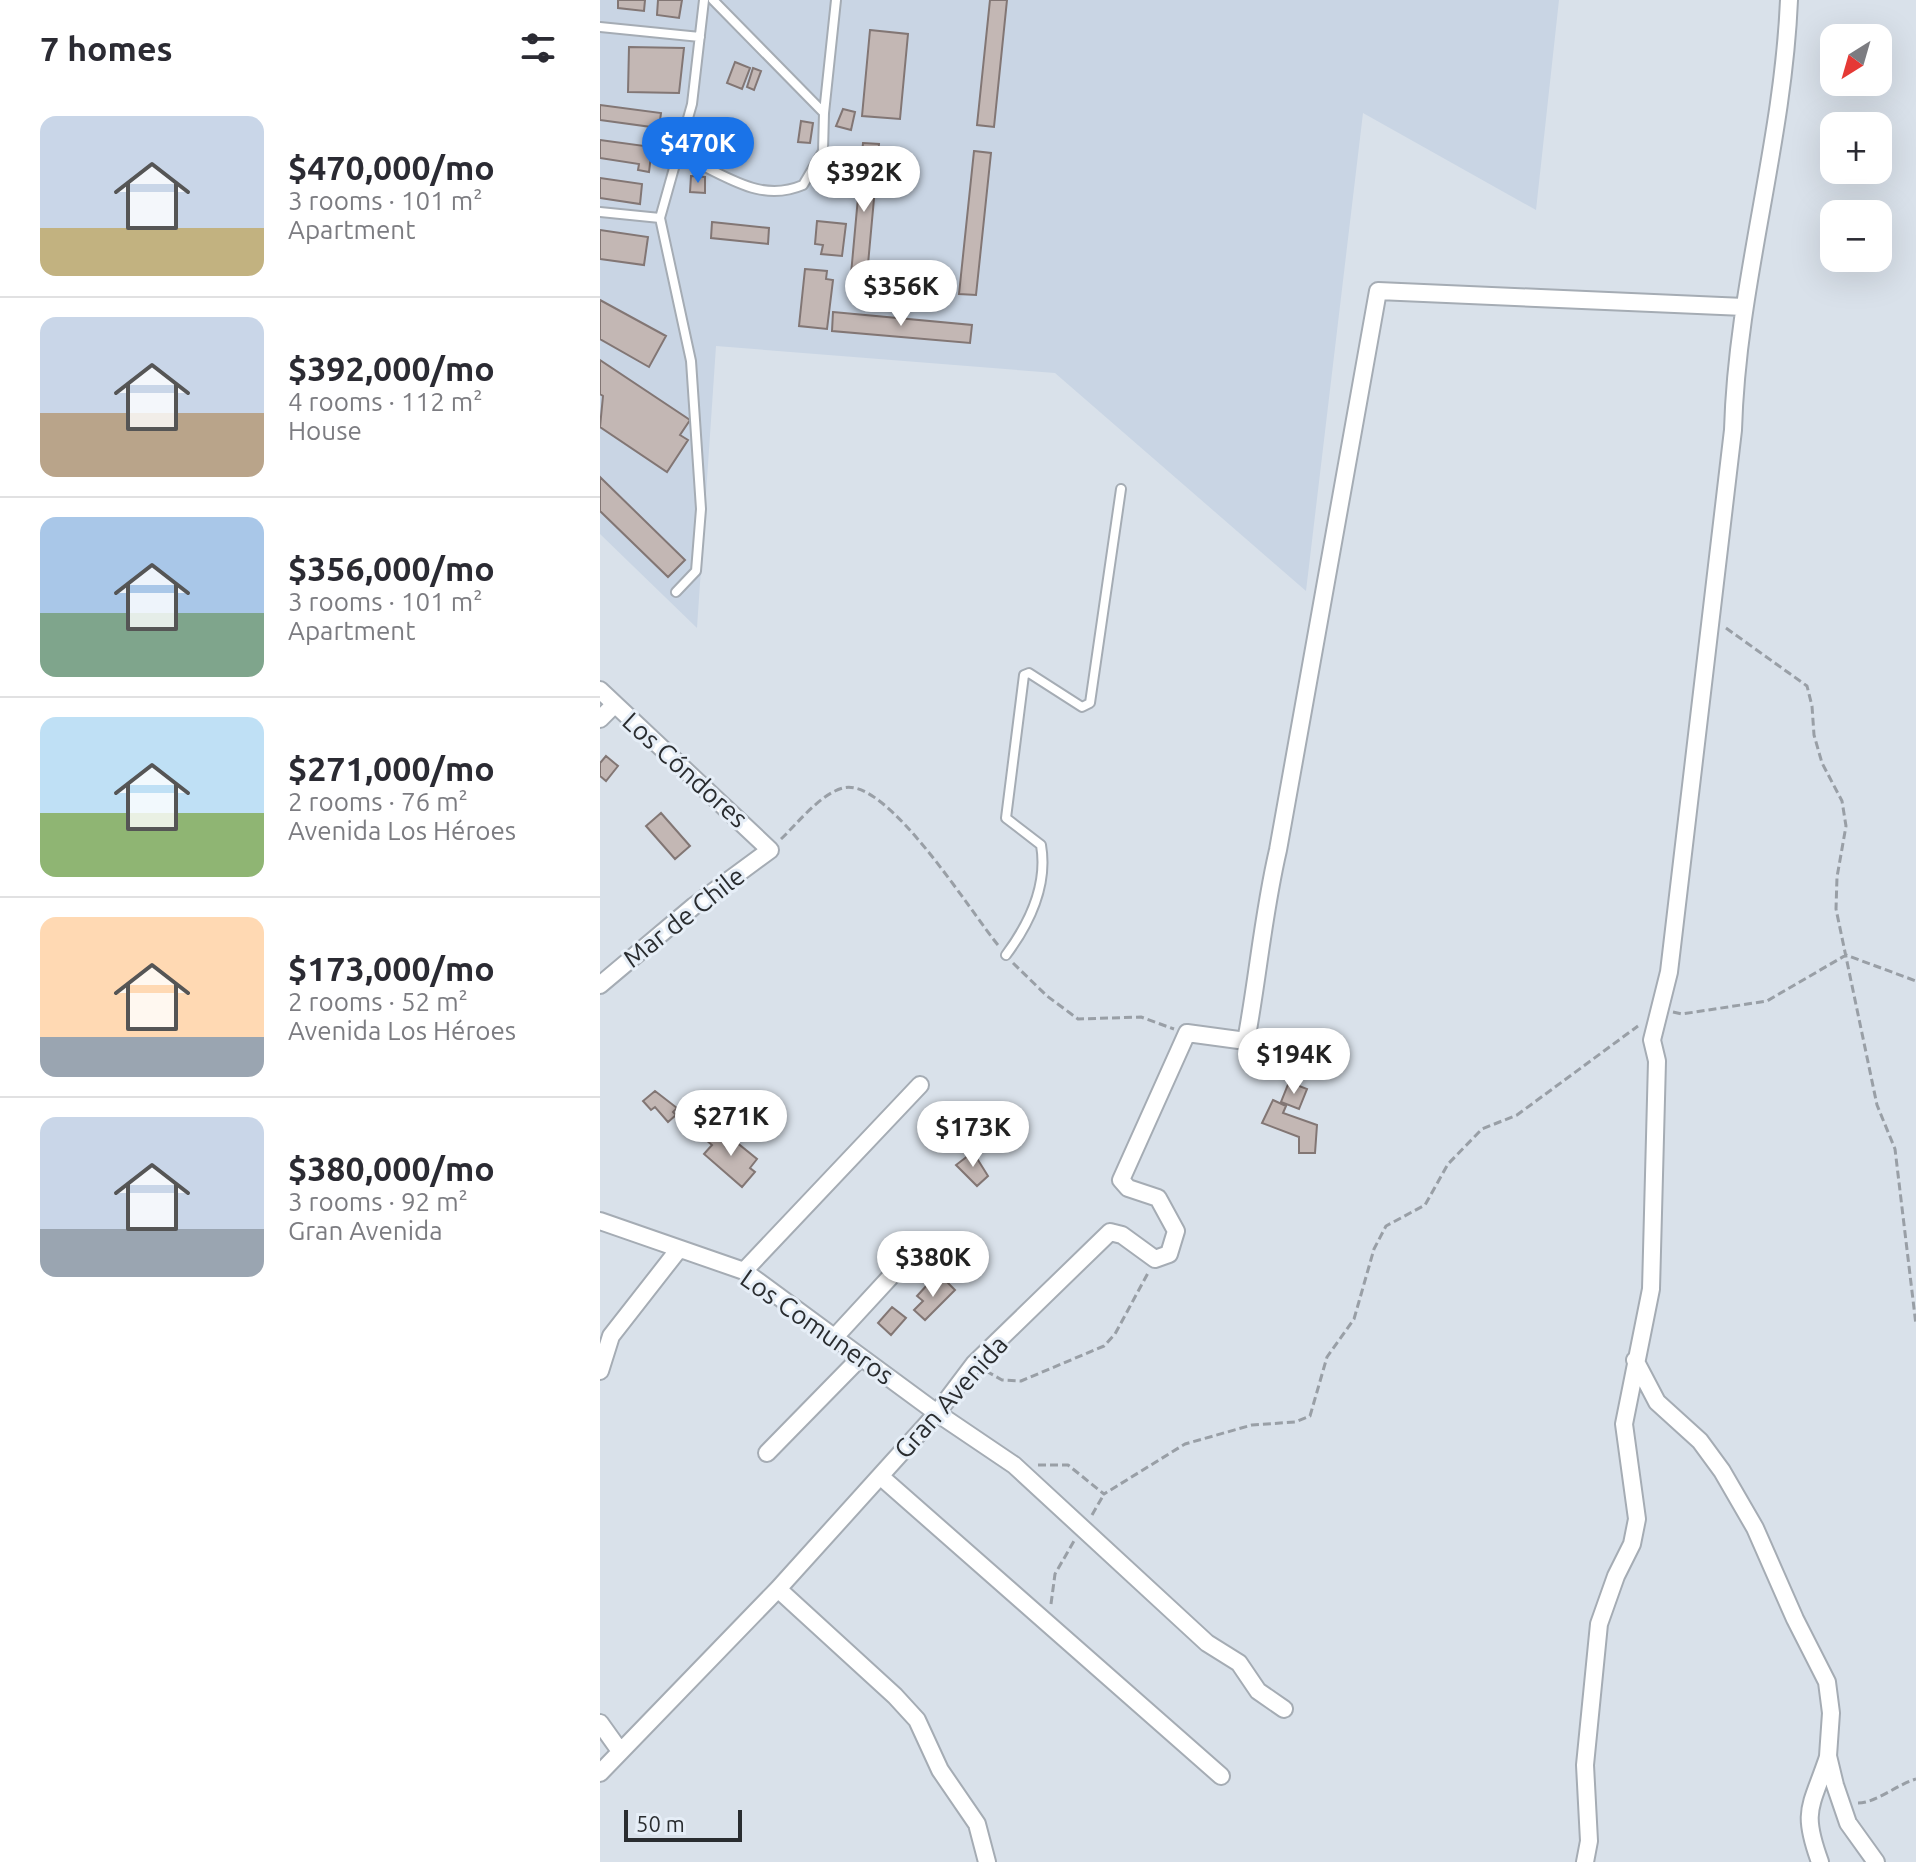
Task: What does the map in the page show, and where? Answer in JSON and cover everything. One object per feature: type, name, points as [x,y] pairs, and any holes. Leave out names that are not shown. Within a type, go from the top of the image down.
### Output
[{"type":"street","points":[[1585,1862],[1589,1841],[1585,1765],[1599,1624],[1616,1576],[1632,1544],[1637,1519],[1624,1424],[1651,1289],[1657,1061],[1652,1040],[1661,1010],[1686,841],[1744,307],[1781,88],[1789,0]]},
{"type":"street","points":[[1155,1259],[1169,1254],[1176,1231],[1158,1198],[1128,1188],[1121,1180],[1187,1033],[1246,1041],[1262,958],[1263,914],[1278,850],[1378,291],[1744,307]]},
{"type":"street","name":"Los Cóndores","points":[[600,690],[770,850]]},
{"type":"street","points":[[600,719],[614,705]]},
{"type":"street","name":"Mar de Chile","points":[[600,985],[694,906],[770,850]]},
{"type":"street","points":[[744,1271],[920,1085]]},
{"type":"street","name":"Los Comuneros","points":[[600,1221],[744,1271],[937,1413],[1014,1465],[1207,1643],[1239,1663],[1258,1691],[1284,1709]]},
{"type":"street","name":"Gran Avenida","points":[[600,1773],[778,1589],[937,1413],[974,1364],[1110,1232],[1122,1235],[1155,1259]]},
{"type":"street","points":[[600,1371],[611,1336],[679,1249]]},
{"type":"street","points":[[834,1338],[916,1249]]},
{"type":"street","points":[[767,1453],[861,1357]]},
{"type":"street","points":[[1635,1360],[1657,1402],[1700,1441],[1722,1471],[1755,1528],[1827,1682],[1831,1713],[1828,1756],[1808,1814],[1809,1836],[1820,1862]]},
{"type":"street","points":[[880,1476],[1221,1776]]},
{"type":"street","points":[[778,1589],[917,1720],[940,1770],[977,1824],[987,1862]]},
{"type":"street","points":[[600,1723],[620,1751]]},
{"type":"street","points":[[1828,1756],[1848,1823],[1876,1862]]},
{"type":"lane","points":[[676,592],[696,571],[701,509],[691,361],[660,218],[692,104],[704,0]]},
{"type":"lane","points":[[713,0],[824,113]]},
{"type":"lane","points":[[678,155],[745,187],[766,192],[786,191],[803,185],[819,162],[825,138],[824,113],[836,0]]},
{"type":"lane","points":[[600,27],[700,37]]},
{"type":"lane","points":[[600,212],[660,218]]},
{"type":"lane","points":[[1006,955],[1022,933],[1037,902],[1043,855],[1041,845],[1006,818],[1024,675],[1029,673],[1082,707],[1090,703],[1121,489]]},
{"type":"path","points":[[1709,614],[1807,686],[1814,735],[1822,763],[1842,801],[1846,826],[1837,877],[1836,909],[1877,1105],[1895,1149],[1916,1325]]},
{"type":"path","points":[[770,850],[834,792],[848,787],[863,789],[918,838],[1006,955],[1032,984],[1078,1019],[1141,1017],[1187,1033]]},
{"type":"path","points":[[1846,955],[1916,981]]},
{"type":"path","points":[[1661,1010],[1682,1014],[1767,1001],[1846,955]]},
{"type":"path","points":[[1052,1628],[1050,1610],[1055,1574],[1104,1494],[1185,1444],[1252,1425],[1295,1422],[1310,1416],[1327,1357],[1354,1319],[1374,1249],[1386,1226],[1425,1205],[1448,1164],[1482,1129],[1517,1115],[1639,1025]]},
{"type":"path","points":[[974,1364],[1002,1380],[1021,1381],[1104,1346],[1115,1334],[1155,1259]]},
{"type":"path","points":[[1014,1465],[1068,1465],[1104,1494]]},
{"type":"path","points":[[1840,1804],[1869,1803],[1893,1786],[1916,1779]]},
{"type":"shaded area","points":[[600,0],[1559,0],[1536,210],[1363,113],[1306,591],[1055,373],[716,346],[697,628],[600,534]]},
{"type":"building","points":[[618,0],[645,0],[644,11],[618,8]]},
{"type":"building","points":[[658,0],[682,0],[679,18],[657,15]]},
{"type":"building","points":[[990,0],[1007,0],[994,127],[977,125]]},
{"type":"building","points":[[870,30],[908,34],[900,119],[862,116]]},
{"type":"building","points":[[629,47],[684,48],[679,93],[628,92]]},
{"type":"building","points":[[735,62],[750,68],[742,89],[727,83]]},
{"type":"building","points":[[753,68],[761,71],[754,90],[747,87]]},
{"type":"building","points":[[600,105],[661,113],[659,128],[600,120]]},
{"type":"building","points":[[843,109],[855,112],[851,130],[836,126]]},
{"type":"building","points":[[801,121],[813,123],[810,143],[798,142]]},
{"type":"building","points":[[600,140],[652,147],[649,172],[638,170],[639,164],[600,158]]},
{"type":"building","points":[[863,143],[879,144],[866,286],[850,285]]},
{"type":"building","points":[[974,151],[991,153],[976,295],[959,294]]},
{"type":"building","points":[[691,176],[705,177],[705,193],[690,192]]},
{"type":"building","points":[[600,178],[642,184],[640,204],[600,198]]},
{"type":"building","points":[[817,221],[846,224],[842,256],[821,254],[823,245],[815,244]]},
{"type":"building","points":[[712,222],[769,228],[768,244],[711,238]]},
{"type":"building","points":[[600,230],[648,237],[644,265],[600,259]]},
{"type":"building","points":[[805,269],[827,271],[826,279],[833,280],[827,329],[799,326]]},
{"type":"building","points":[[600,300],[666,336],[649,367],[600,339]]},
{"type":"building","points":[[833,312],[972,325],[970,343],[832,331]]},
{"type":"building","points":[[600,360],[690,420],[680,435],[688,440],[667,472],[600,427],[603,396],[600,394]]},
{"type":"building","points":[[600,477],[685,560],[668,577],[600,511]]},
{"type":"building","points":[[606,756],[618,766],[606,781],[600,776],[600,763]]},
{"type":"building","points":[[661,813],[690,846],[675,859],[646,826]]},
{"type":"building","points":[[1289,1082],[1307,1089],[1299,1109],[1281,1102]]},
{"type":"building","points":[[655,1091],[677,1108],[673,1112],[676,1115],[668,1122],[655,1107],[651,1110],[643,1101]]},
{"type":"building","points":[[1273,1100],[1286,1106],[1283,1113],[1317,1125],[1315,1153],[1299,1153],[1299,1137],[1262,1123]]},
{"type":"building","points":[[718,1128],[730,1140],[725,1146],[729,1150],[736,1142],[757,1159],[750,1168],[755,1172],[742,1187],[704,1154],[712,1145],[706,1140]]},
{"type":"building","points":[[973,1152],[988,1176],[977,1186],[956,1165]]},
{"type":"building","points":[[944,1279],[955,1290],[925,1320],[914,1310],[923,1301],[917,1296],[928,1284],[934,1290]]},
{"type":"building","points":[[892,1307],[906,1318],[891,1335],[878,1323]]}]
